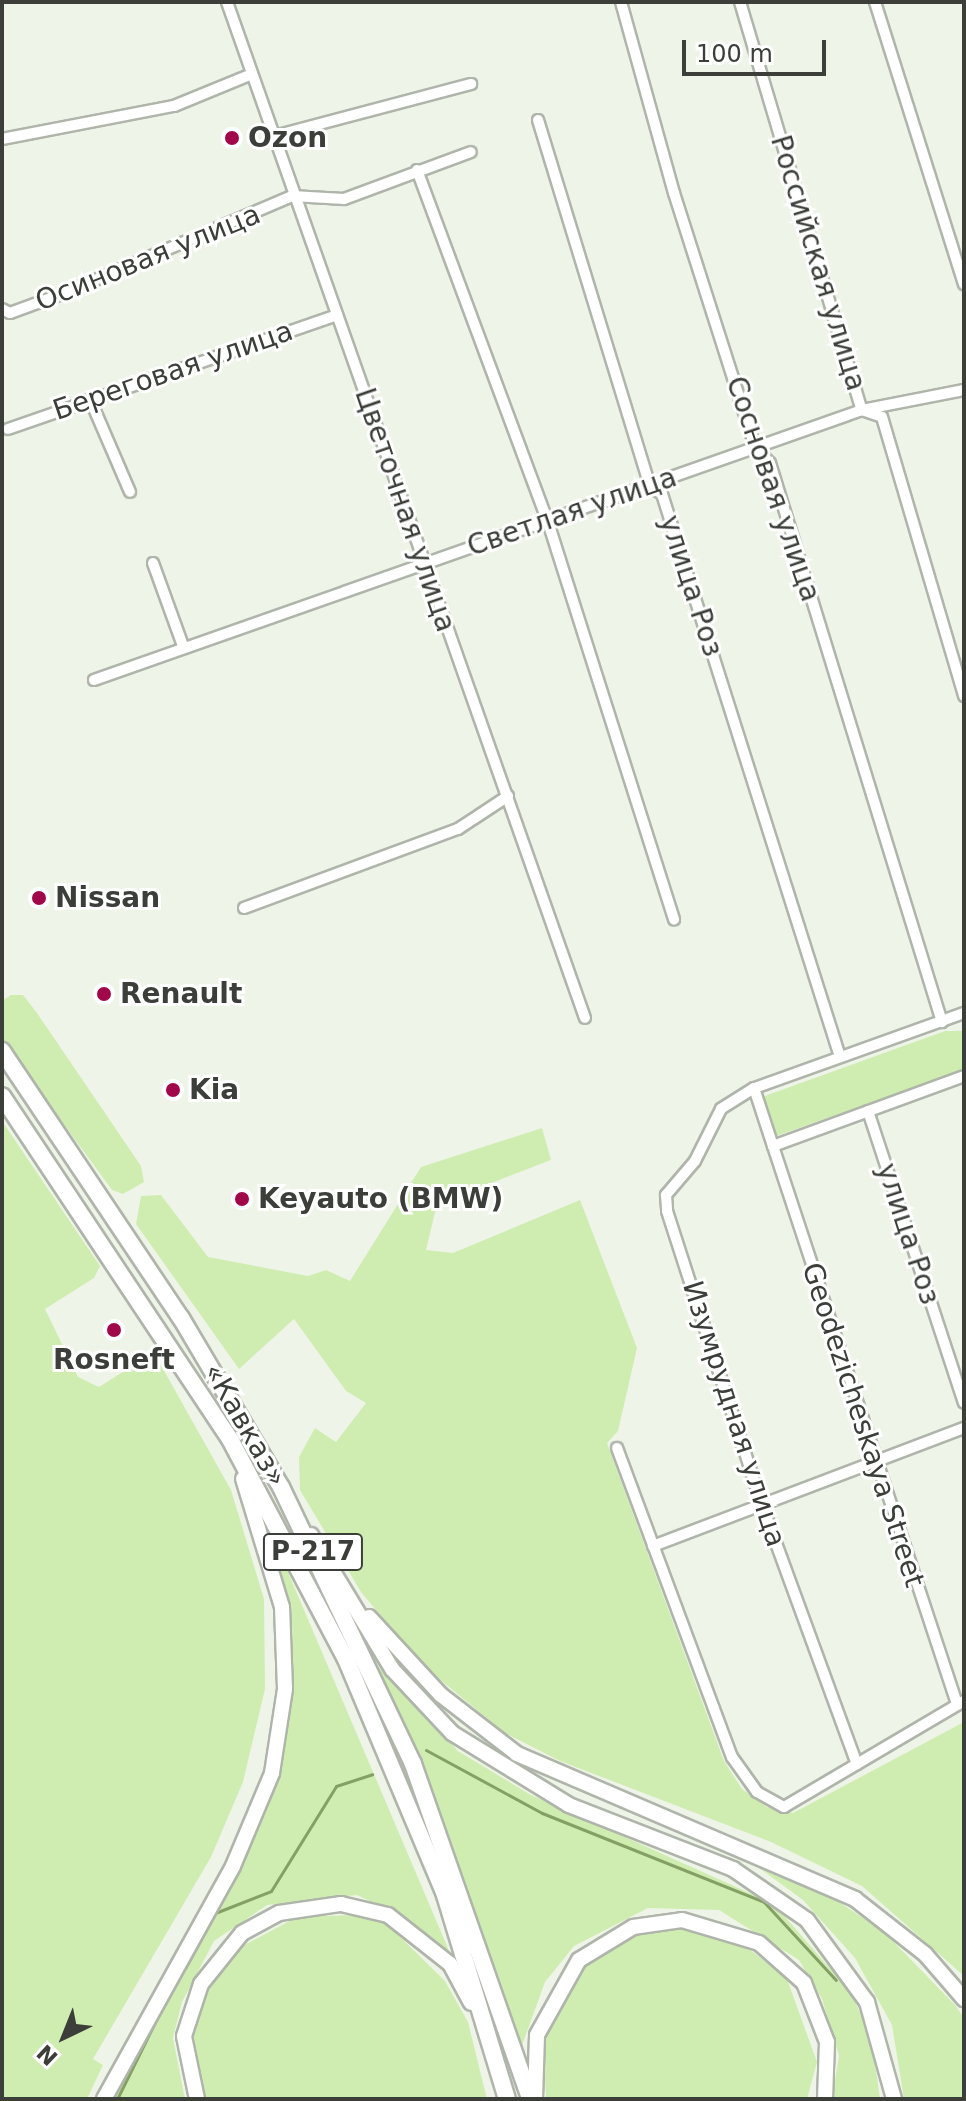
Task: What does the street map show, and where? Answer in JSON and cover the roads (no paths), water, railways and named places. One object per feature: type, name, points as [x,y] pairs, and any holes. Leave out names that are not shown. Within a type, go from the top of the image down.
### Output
[{"type":"highway","name":"«Кавказ»","points":[[2,1051],[175,1308],[281,1487],[413,1764],[532,2099]]},
{"type":"highway","points":[[2,1069],[65,1146]]},
{"type":"highway","points":[[2,1087],[87,1220]]},
{"type":"highway","name":"«Кавказ»","points":[[2,1096],[200,1389],[283,1535],[387,1751],[475,1983],[506,2095]]},
{"type":"main road","points":[[104,2099],[233,1866],[279,1740],[286,1651],[274,1566],[249,1491],[200,1389]]},
{"type":"main road","points":[[281,1487],[373,1624],[478,1726],[555,1774],[855,1899],[925,1954],[964,1999]]},
{"type":"main road","points":[[281,1487],[392,1669],[452,1733],[569,1805],[733,1869],[807,1920],[867,2002],[894,2099]]},
{"type":"main road","points":[[197,2099],[184,2036],[212,1966],[261,1920],[341,1904],[407,1925],[450,1964],[506,2095]]},
{"type":"main road","points":[[532,2099],[537,2035],[579,1960],[633,1927],[682,1920],[759,1943],[804,1983],[827,2042],[825,2099]]},
{"type":"street","name":"Цветочная улица","points":[[227,2],[420,562],[508,796],[585,1018]]},
{"type":"street","name":"Сосновая улица","points":[[621,2],[755,447],[770,463],[942,1022]]},
{"type":"street","name":"Российская улица","points":[[740,2],[862,410],[882,417],[964,696]]},
{"type":"street","points":[[875,2],[964,284]]},
{"type":"street","points":[[2,139],[174,106],[252,74]]},
{"type":"street","points":[[274,136],[471,84]]},
{"type":"street","name":"улица Роз","points":[[538,120],[650,487],[662,494],[840,1057]]},
{"type":"street","points":[[292,196],[344,199],[471,152]]},
{"type":"street","points":[[417,170],[548,522],[674,919]]},
{"type":"street","name":"Осиновая улица","points":[[2,309],[10,313],[67,292],[292,196]]},
{"type":"street","name":"Береговая улица","points":[[8,429],[337,315]]},
{"type":"street","name":"Светлая улица","points":[[94,680],[420,562],[650,487],[862,410],[964,390]]},
{"type":"street","points":[[90,399],[130,492]]},
{"type":"street","points":[[153,563],[183,646]]},
{"type":"street","points":[[244,908],[458,829],[508,796]]},
{"type":"street","points":[[754,1088],[964,1013]]},
{"type":"street","points":[[773,1146],[964,1076]]},
{"type":"street","name":"Geodezicheskaya Street","points":[[754,1088],[873,1464],[960,1702]]},
{"type":"street","name":"Изумрудная улица","points":[[754,1088],[721,1109],[695,1161],[666,1195],[761,1502],[857,1764]]},
{"type":"street","name":"улица Роз","points":[[868,1111],[964,1403]]},
{"type":"street","points":[[653,1546],[761,1502],[873,1464],[964,1428]]},
{"type":"street","points":[[617,1448],[732,1757],[757,1792],[784,1807],[960,1702]]},
{"type":"waterway","points":[[426,1750],[542,1813],[764,1902],[836,1980]]},
{"type":"waterway","points":[[185,1968],[215,1913],[271,1891],[336,1786],[372,1774]]},
{"type":"waterway","points":[[117,2099],[165,2002]]},
{"type":"place","name":"Ozon","points":[[232,138]]},
{"type":"place","name":"Nissan","points":[[39,898]]},
{"type":"place","name":"Renault","points":[[104,994]]},
{"type":"place","name":"Kia","points":[[173,1090]]},
{"type":"place","name":"Keyauto (BMW)","points":[[242,1199]]},
{"type":"place","name":"Rosneft","points":[[114,1330]]}]
